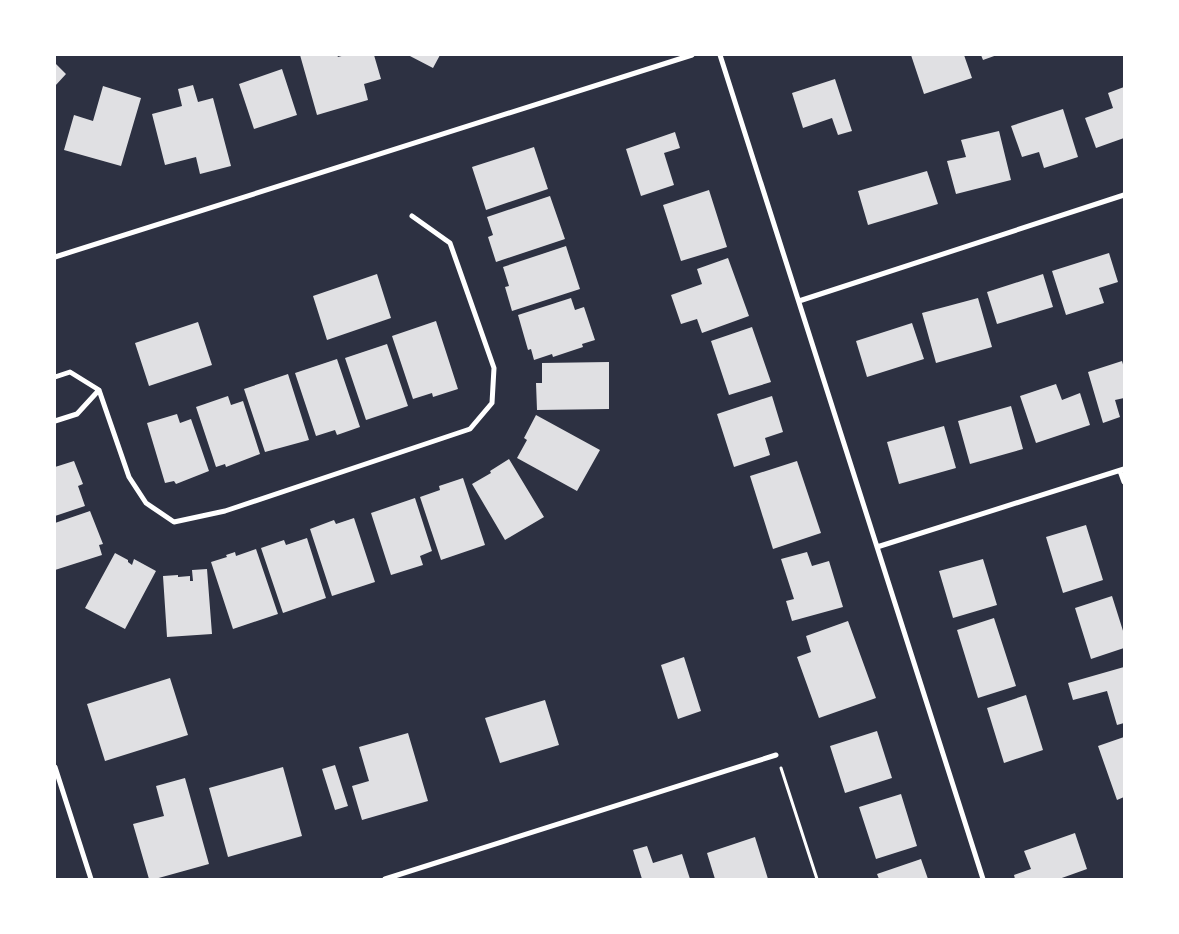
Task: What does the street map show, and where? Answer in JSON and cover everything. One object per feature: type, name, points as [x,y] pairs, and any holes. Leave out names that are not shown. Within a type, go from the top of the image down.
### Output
[{"type":"street","points":[[55,257],[692,55]]},
{"type":"street","points":[[720,55],[983,879]]},
{"type":"street","points":[[799,301],[1124,195]]},
{"type":"street","points":[[55,377],[70,372],[100,390],[129,477],[146,503],[174,522],[225,511],[470,429],[492,403],[494,368],[450,243],[412,216]]},
{"type":"street","points":[[55,421],[77,414],[100,390]]},
{"type":"street","points":[[877,547],[1122,470],[1124,482]]},
{"type":"street","points":[[385,879],[776,755]]},
{"type":"street","points":[[55,767],[91,879]]},
{"type":"path","points":[[776,755],[817,879]]},
{"type":"building","points":[[300,55],[337,55],[338,57],[345,55],[374,55],[381,79],[364,84],[368,100],[317,115]]},
{"type":"building","points":[[408,55],[440,55],[433,68]]},
{"type":"building","points":[[911,55],[964,55],[972,78],[924,94]]},
{"type":"building","points":[[981,55],[997,55],[983,60]]},
{"type":"building","points":[[55,63],[66,74],[55,86]]},
{"type":"building","points":[[282,69],[297,115],[254,129],[239,84]]},
{"type":"building","points":[[835,79],[852,131],[838,135],[832,118],[803,128],[792,93]]},
{"type":"building","points":[[193,85],[198,102],[213,98],[231,166],[200,174],[196,157],[165,165],[152,114],[182,106],[178,89]]},
{"type":"building","points":[[103,86],[141,98],[121,166],[64,150],[74,115],[93,121]]},
{"type":"building","points":[[1124,87],[1124,138],[1096,148],[1085,118],[1113,108],[1108,93]]},
{"type":"building","points":[[1063,109],[1078,157],[1044,168],[1039,152],[1022,157],[1011,126]]},
{"type":"building","points":[[999,131],[1011,180],[956,194],[947,161],[966,157],[961,140]]},
{"type":"building","points":[[675,132],[680,148],[664,153],[674,185],[641,196],[626,149]]},
{"type":"building","points":[[534,147],[548,189],[486,210],[472,167]]},
{"type":"building","points":[[927,171],[938,204],[868,225],[858,191]]},
{"type":"building","points":[[709,190],[727,247],[681,261],[663,205]]},
{"type":"building","points":[[550,196],[565,239],[496,262],[488,237],[493,235],[487,217]]},
{"type":"building","points":[[566,246],[580,289],[512,311],[505,287],[509,286],[503,267]]},
{"type":"building","points":[[1109,253],[1118,282],[1099,288],[1104,303],[1066,315],[1052,271]]},
{"type":"building","points":[[728,258],[749,316],[702,333],[697,319],[681,324],[671,295],[702,284],[697,269]]},
{"type":"building","points":[[377,274],[391,318],[327,340],[313,296]]},
{"type":"building","points":[[1043,274],[1053,307],[997,324],[987,292]]},
{"type":"building","points":[[571,298],[575,310],[584,307],[595,340],[582,344],[583,347],[553,357],[552,354],[534,360],[531,349],[528,350],[518,315]]},
{"type":"building","points":[[978,298],[992,347],[936,363],[922,313]]},
{"type":"building","points":[[436,321],[458,389],[433,397],[432,393],[413,399],[392,336]]},
{"type":"building","points":[[198,322],[212,365],[149,386],[135,343]]},
{"type":"building","points":[[912,323],[924,359],[867,377],[856,341]]},
{"type":"building","points":[[752,327],[771,382],[729,395],[711,341]]},
{"type":"building","points":[[387,344],[408,406],[366,420],[345,358]]},
{"type":"building","points":[[337,359],[360,427],[337,435],[335,430],[316,436],[295,373]]},
{"type":"building","points":[[1122,361],[1124,368],[1124,398],[1115,400],[1120,417],[1103,423],[1088,372]]},
{"type":"building","points":[[609,362],[609,409],[537,410],[536,383],[542,383],[542,363]]},
{"type":"building","points":[[288,374],[309,440],[265,452],[244,389]]},
{"type":"building","points":[[1056,384],[1062,400],[1080,393],[1090,425],[1036,443],[1020,396]]},
{"type":"building","points":[[228,396],[231,405],[243,401],[260,454],[226,467],[225,464],[216,467],[196,407]]},
{"type":"building","points":[[772,396],[783,432],[765,438],[770,455],[734,467],[717,414]]},
{"type":"building","points":[[1011,406],[1023,449],[970,464],[958,421]]},
{"type":"building","points":[[177,414],[180,423],[191,419],[209,471],[176,484],[174,481],[165,483],[147,423]]},
{"type":"building","points":[[536,415],[600,450],[577,491],[517,458],[527,440],[524,438]]},
{"type":"building","points":[[944,426],[956,468],[899,484],[887,442]]},
{"type":"building","points":[[509,459],[544,517],[505,540],[472,484],[491,473],[490,471]]},
{"type":"building","points":[[74,461],[83,484],[78,486],[85,506],[55,516],[55,467]]},
{"type":"building","points":[[797,461],[821,533],[773,549],[750,476]]},
{"type":"building","points":[[463,478],[485,545],[441,560],[420,497],[440,490],[439,486]]},
{"type":"building","points":[[415,498],[432,551],[420,556],[423,565],[391,575],[371,513]]},
{"type":"building","points":[[90,511],[103,544],[99,545],[102,555],[55,570],[55,523]]},
{"type":"building","points":[[354,518],[375,582],[332,596],[310,529],[334,520],[336,524]]},
{"type":"building","points":[[1086,525],[1103,580],[1063,593],[1046,537]]},
{"type":"building","points":[[307,538],[326,598],[283,613],[261,548],[284,540],[286,545]]},
{"type":"building","points":[[256,549],[278,614],[233,629],[211,562],[227,557],[226,555],[235,552],[236,556]]},
{"type":"building","points":[[807,552],[812,566],[829,561],[843,607],[792,621],[786,601],[794,599],[781,559]]},
{"type":"building","points":[[115,553],[128,560],[132,565],[134,559],[156,571],[125,629],[85,608]]},
{"type":"building","points":[[983,559],[997,605],[953,618],[939,571]]},
{"type":"building","points":[[207,569],[212,634],[167,637],[163,576],[190,576],[190,581],[193,581],[192,570]]},
{"type":"building","points":[[1112,596],[1124,634],[1124,648],[1091,659],[1075,608]]},
{"type":"building","points":[[994,618],[1016,686],[978,698],[957,630]]},
{"type":"building","points":[[848,621],[876,698],[819,718],[797,657],[811,652],[806,636]]},
{"type":"building","points":[[684,657],[701,711],[678,719],[661,665]]},
{"type":"building","points":[[1124,667],[1124,723],[1117,725],[1107,691],[1073,700],[1068,683]]},
{"type":"building","points":[[170,678],[188,735],[105,761],[87,704]]},
{"type":"building","points":[[1026,695],[1043,750],[1004,763],[987,708]]},
{"type":"building","points":[[545,700],[559,745],[500,763],[485,718]]},
{"type":"building","points":[[877,731],[892,778],[845,793],[830,746]]},
{"type":"building","points":[[408,733],[428,801],[362,820],[352,786],[369,781],[359,747]]},
{"type":"building","points":[[1124,737],[1124,797],[1117,800],[1098,746]]},
{"type":"building","points":[[335,765],[348,806],[335,810],[322,769]]},
{"type":"building","points":[[283,767],[302,836],[228,857],[209,788]]},
{"type":"building","points":[[185,778],[209,864],[149,879],[133,824],[164,816],[156,786]]},
{"type":"building","points":[[901,794],[917,846],[876,859],[859,807]]},
{"type":"building","points":[[1075,833],[1087,869],[1059,879],[1015,879],[1014,875],[1031,869],[1024,851]]},
{"type":"building","points":[[755,837],[768,879],[715,879],[707,853]]},
{"type":"building","points":[[647,846],[653,863],[682,854],[690,879],[642,879],[633,850]]},
{"type":"building","points":[[921,859],[928,879],[879,879],[877,874]]}]
